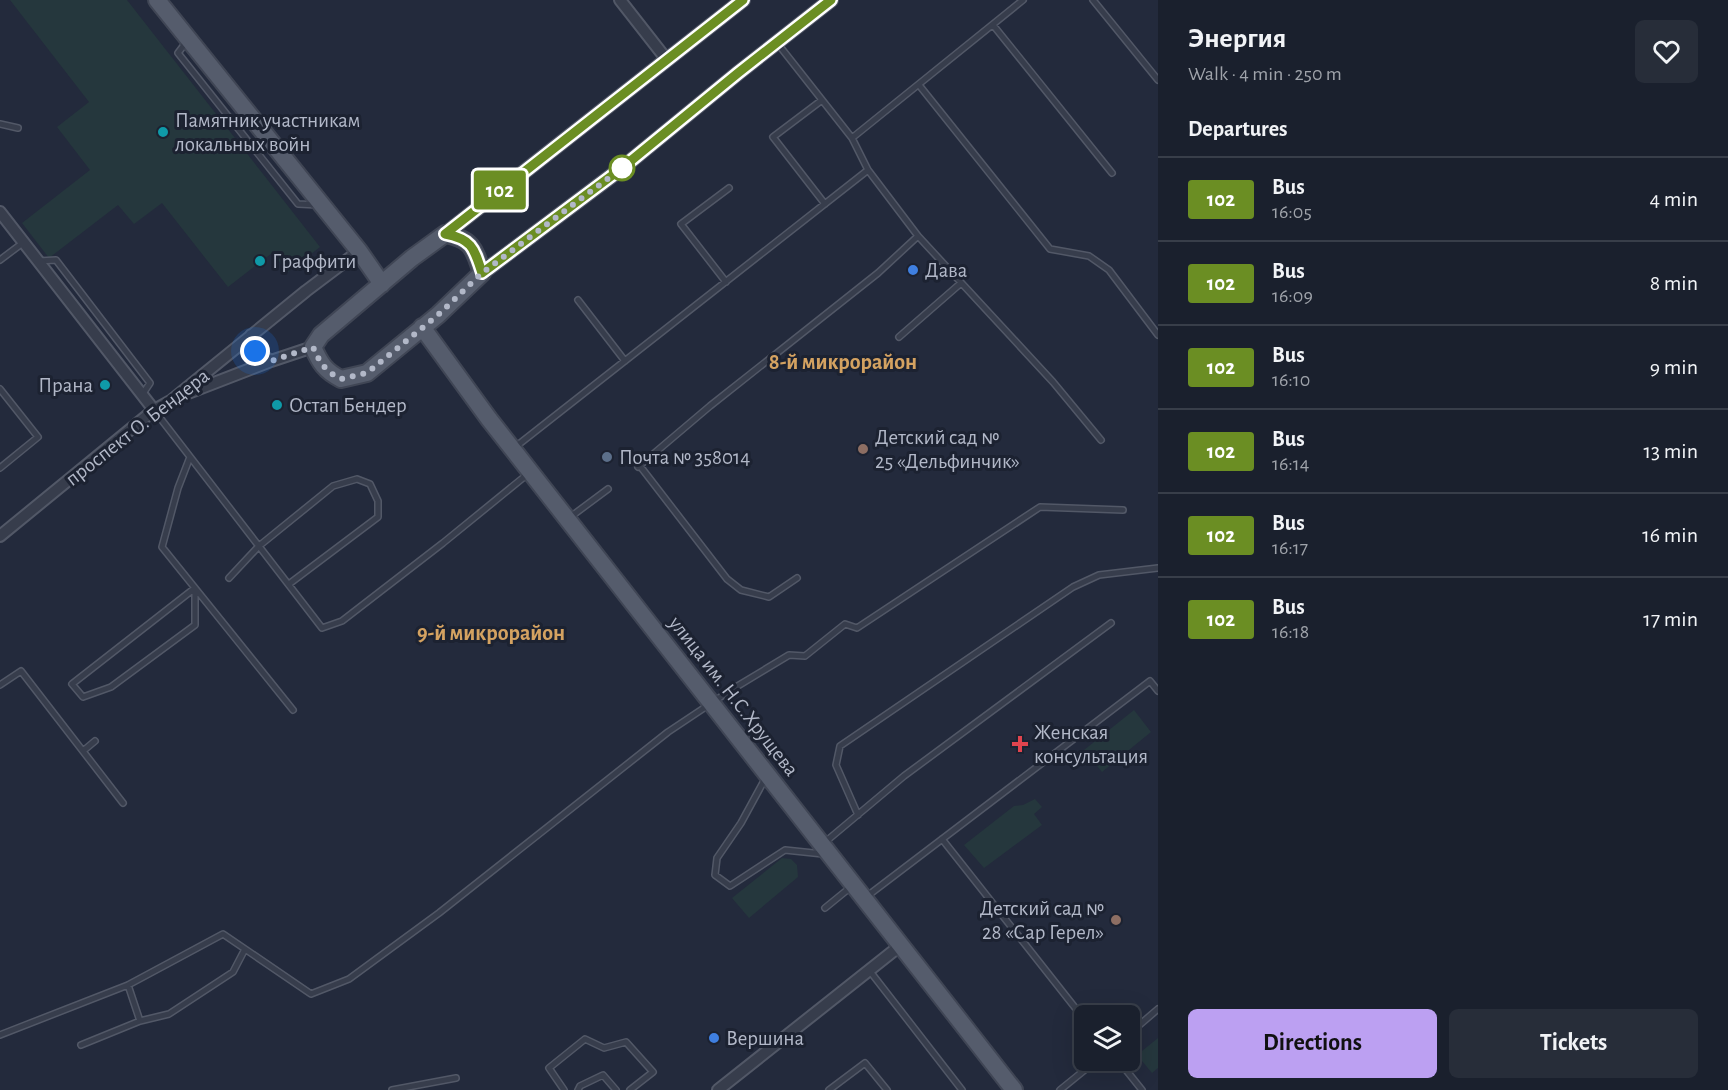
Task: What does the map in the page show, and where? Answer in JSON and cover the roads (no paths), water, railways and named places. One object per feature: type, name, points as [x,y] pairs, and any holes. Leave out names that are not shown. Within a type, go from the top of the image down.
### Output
[{"type":"main road","points":[[157,0],[359,251],[382,285]]},
{"type":"main road","points":[[743,0],[412,258],[382,285],[339,318],[321,335],[313,347],[321,364],[329,373],[341,379],[367,373],[452,302],[482,273],[622,168],[831,0]]},
{"type":"main road","points":[[445,234],[462,237],[475,249],[482,273]]},
{"type":"main road","name":"улица им. Н.С.Хрущева","points":[[422,327],[513,449],[1014,1090]]},
{"type":"street","points":[[620,0],[667,60]]},
{"type":"street","points":[[0,212],[154,410]]},
{"type":"street","name":"проспект О. Бендера","points":[[0,536],[154,410],[172,400],[359,251]]},
{"type":"street","points":[[251,335],[255,351],[271,361]]},
{"type":"street","points":[[172,400],[313,347]]},
{"type":"street","points":[[720,1090],[901,945]]},
{"type":"lane","points":[[852,138],[1023,0]]},
{"type":"lane","points":[[1104,0],[1095,2],[1158,80]]},
{"type":"lane","points":[[993,25],[1112,173]]},
{"type":"lane","points":[[777,43],[852,138],[868,170],[918,236],[1053,382],[1101,440]]},
{"type":"lane","points":[[919,84],[1050,249],[1089,256],[1109,270],[1158,334]]},
{"type":"lane","points":[[822,100],[773,137],[825,204]]},
{"type":"lane","points":[[0,124],[18,128]]},
{"type":"lane","points":[[513,449],[868,170]]},
{"type":"lane","points":[[726,282],[681,224],[729,188]]},
{"type":"lane","points":[[797,578],[770,597],[741,590],[728,579],[639,466],[710,406],[879,273],[918,236]]},
{"type":"lane","points":[[0,260],[24,242]]},
{"type":"lane","points":[[899,337],[961,283]]},
{"type":"lane","points":[[578,300],[625,361]]},
{"type":"lane","points":[[0,389],[38,437],[0,468]]},
{"type":"lane","points":[[154,410],[322,628],[342,621],[531,472]]},
{"type":"lane","points":[[190,457],[178,488],[162,547],[293,710]]},
{"type":"lane","points":[[229,578],[259,546],[333,486],[357,479],[370,484],[378,501],[378,517],[289,584]]},
{"type":"lane","points":[[568,519],[608,489]]},
{"type":"lane","points":[[0,1035],[128,985],[223,934],[310,994],[349,979],[439,913],[668,732],[731,690],[789,655],[805,656],[845,624],[857,628],[1040,507],[1122,510]]},
{"type":"lane","points":[[858,815],[836,765],[840,746],[1073,587],[1099,575],[1158,568]]},
{"type":"lane","points":[[195,588],[195,625],[111,687],[83,697],[72,684],[195,588]]},
{"type":"lane","points":[[767,775],[741,823],[717,858],[715,875],[730,886],[785,850],[826,850],[858,815],[904,776],[1111,623]]},
{"type":"lane","points":[[0,685],[21,671],[123,802]]},
{"type":"lane","points":[[864,898],[1150,681],[1158,691]]},
{"type":"lane","points":[[83,751],[95,741]]},
{"type":"lane","points":[[942,839],[1074,1006]]},
{"type":"lane","points":[[825,908],[853,884]]},
{"type":"lane","points":[[81,1045],[140,1021],[169,1014],[233,972],[245,949]]},
{"type":"lane","points":[[869,970],[962,1090]]},
{"type":"lane","points":[[128,985],[140,1021]]},
{"type":"lane","points":[[1140,1024],[1158,1009]]},
{"type":"lane","points":[[564,1090],[549,1068],[585,1039],[604,1048],[626,1042],[653,1072],[630,1090]]},
{"type":"lane","points":[[829,1090],[865,1063],[887,1090]]},
{"type":"lane","points":[[1060,1090],[1083,1071]]},
{"type":"lane","points":[[1127,1071],[1142,1090]]},
{"type":"lane","points":[[578,1090],[580,1086],[603,1075],[616,1090]]},
{"type":"lane","points":[[392,1090],[456,1078]]},
{"type":"place","name":"Памятник участникам локальных войн","points":[[163,132]]},
{"type":"place","name":"Граффити","points":[[260,261]]},
{"type":"place","name":"Дава","points":[[913,270]]},
{"type":"place","name":"Прана","points":[[105,385]]},
{"type":"place","name":"Остап Бендер","points":[[277,405]]},
{"type":"place","name":"Детский сад № 25 «Дельфинчик»","points":[[863,449]]},
{"type":"place","name":"Почта № 358014","points":[[607,457]]},
{"type":"place","name":"Женская консультация","points":[[1020,744]]},
{"type":"place","name":"Детский сад № 28 «Сар Герел»","points":[[1116,920]]},
{"type":"place","name":"Вершина","points":[[714,1038]]},
{"type":"district","name":"8-й микрорайон","points":[[843,361]]},
{"type":"district","name":"9-й микрорайон","points":[[491,632]]}]
